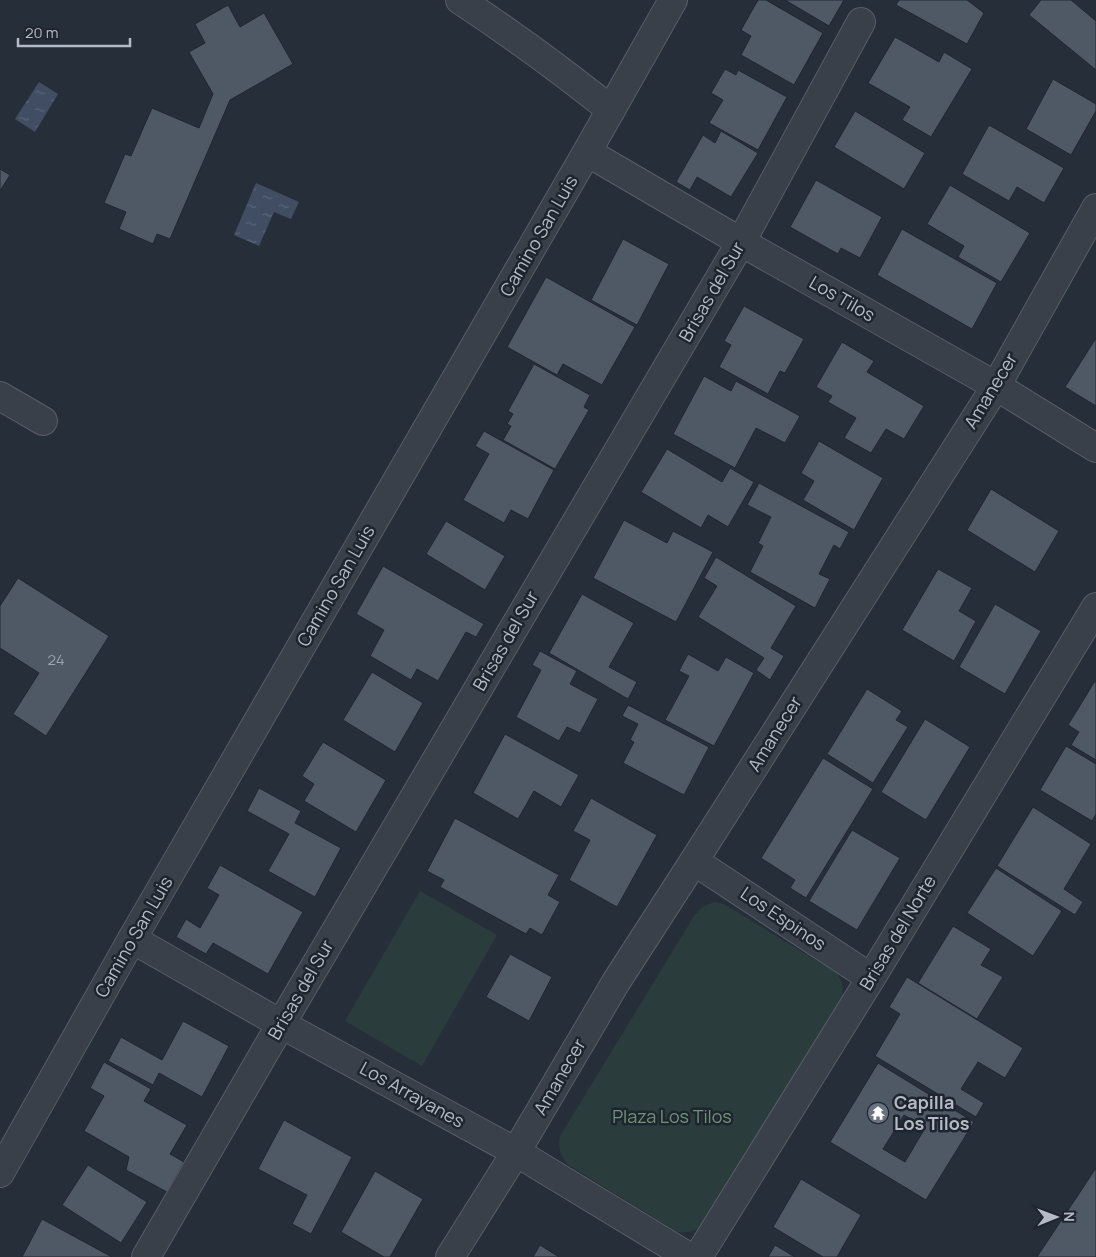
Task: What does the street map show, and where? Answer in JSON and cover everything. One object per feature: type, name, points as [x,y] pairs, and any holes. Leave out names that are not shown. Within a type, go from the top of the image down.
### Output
[{"type":"street","points":[[460,0],[569,76],[611,110]]},
{"type":"street","name":"Camino San Luis","points":[[0,1174],[132,939],[673,0]]},
{"type":"street","name":"Brisas del Sur","points":[[146,1257],[741,242],[861,22]]},
{"type":"street","name":"Los Tilos","points":[[587,152],[741,242],[996,386],[1096,448]]},
{"type":"street","name":"Amanecer","points":[[450,1257],[516,1152],[616,982],[996,386],[1096,208]]},
{"type":"street","points":[[0,396],[43,421]]},
{"type":"street","name":"Brisas del Norte","points":[[698,1257],[871,978],[1096,607]]},
{"type":"street","name":"Los Espinos","points":[[694,861],[871,978]]},
{"type":"street","name":"Los Arrayanes","points":[[132,939],[281,1024],[516,1152],[689,1257]]},
{"type":"green space","points":[[420,891],[497,935],[422,1066],[345,1021]]},
{"type":"green space","name":"Plaza Los Tilos","points":[[714,902],[724,904],[837,973],[843,993],[840,1006],[709,1222],[694,1230],[677,1232],[567,1164],[560,1151],[559,1140],[694,916],[703,907]]},
{"type":"water","points":[[39,82],[58,94],[35,132],[15,119]]},
{"type":"water","points":[[256,183],[299,202],[291,219],[274,212],[259,246],[234,235]]},
{"type":"building","points":[[758,0],[766,0],[823,33],[794,85],[741,55],[751,36],[741,30]]},
{"type":"building","points":[[785,0],[844,0],[829,26]]},
{"type":"building","points":[[899,0],[967,0],[984,13],[967,44],[896,5]]},
{"type":"building","points":[[1041,0],[1071,0],[1096,21],[1096,70],[1029,15]]},
{"type":"building","points":[[228,5],[240,27],[264,13],[293,64],[230,100],[170,239],[157,234],[153,244],[119,229],[126,212],[104,203],[125,154],[131,156],[152,108],[199,128],[213,94],[189,52],[205,43],[195,24]]},
{"type":"building","points":[[895,37],[939,62],[944,52],[972,69],[931,137],[902,120],[910,107],[868,83]]},
{"type":"building","points":[[725,69],[736,75],[738,70],[787,97],[758,150],[709,123],[723,100],[711,93]]},
{"type":"building","points":[[1053,79],[1096,104],[1096,111],[1071,155],[1026,129]]},
{"type":"building","points":[[855,111],[925,153],[904,189],[834,147]]},
{"type":"building","points":[[989,125],[1064,168],[1044,203],[1017,187],[1009,201],[962,174]]},
{"type":"building","points":[[721,131],[758,153],[731,197],[697,177],[690,190],[676,182],[703,135],[715,143]]},
{"type":"building","points":[[0,169],[10,175],[0,191]]},
{"type":"building","points":[[816,180],[882,217],[860,258],[841,248],[838,254],[790,227]]},
{"type":"building","points":[[950,185],[1030,233],[1001,282],[958,257],[964,246],[927,224]]},
{"type":"building","points":[[902,229],[997,283],[972,329],[877,275]]},
{"type":"building","points":[[623,239],[669,264],[637,325],[591,300]]},
{"type":"building","points":[[546,277],[635,327],[602,385],[563,364],[557,375],[507,347]]},
{"type":"building","points":[[744,306],[804,339],[785,373],[780,371],[768,394],[719,367],[731,345],[724,341]]},
{"type":"building","points":[[1096,338],[1096,406],[1065,387]]},
{"type":"building","points":[[842,342],[874,361],[867,372],[924,406],[904,439],[886,429],[871,453],[844,438],[856,418],[828,402],[832,396],[816,387]]},
{"type":"building","points":[[534,364],[590,395],[584,407],[589,410],[555,469],[503,440],[511,426],[507,424],[513,414],[508,411]]},
{"type":"building","points":[[704,376],[731,391],[736,381],[800,416],[785,443],[756,428],[735,468],[673,434]]},
{"type":"building","points":[[484,431],[554,470],[528,519],[511,510],[504,523],[463,500],[489,454],[475,446]]},
{"type":"building","points":[[819,441],[883,478],[854,530],[803,500],[814,481],[801,473]]},
{"type":"building","points":[[667,449],[722,482],[730,468],[754,482],[728,527],[708,515],[701,528],[641,492]]},
{"type":"building","points":[[759,483],[849,532],[840,549],[834,545],[819,574],[830,579],[815,608],[750,572],[763,546],[758,543],[771,517],[747,505]]},
{"type":"building","points":[[991,489],[1059,531],[1035,572],[967,530]]},
{"type":"building","points":[[624,520],[667,543],[673,531],[713,552],[676,622],[593,578]]},
{"type":"building","points":[[446,521],[505,556],[485,590],[426,554]]},
{"type":"building","points":[[716,557],[796,606],[771,648],[784,656],[770,680],[756,670],[764,658],[698,617],[717,586],[704,578]]},
{"type":"building","points":[[383,566],[484,624],[476,637],[466,632],[438,681],[417,669],[411,680],[370,656],[384,630],[356,614]]},
{"type":"building","points":[[938,569],[972,588],[959,611],[976,621],[954,661],[902,630]]},
{"type":"building","points":[[18,578],[109,636],[46,736],[13,714],[39,673],[0,648],[0,606]]},
{"type":"building","points":[[582,594],[634,623],[609,667],[637,682],[628,699],[549,653]]},
{"type":"building","points":[[995,604],[1041,631],[1005,694],[959,667]]},
{"type":"building","points":[[540,651],[577,671],[570,684],[598,699],[580,733],[567,727],[559,741],[516,717],[541,670],[532,665]]},
{"type":"building","points":[[688,654],[718,671],[726,657],[754,673],[714,746],[665,720],[689,676],[679,671]]},
{"type":"building","points":[[372,672],[423,703],[395,752],[343,720]]},
{"type":"building","points":[[1095,681],[1096,760],[1071,745],[1079,732],[1068,725]]},
{"type":"building","points":[[867,689],[902,711],[896,720],[908,727],[873,783],[827,754]]},
{"type":"building","points":[[628,705],[709,747],[684,795],[623,763],[634,742],[630,740],[638,724],[622,716]]},
{"type":"building","points":[[925,719],[970,747],[926,820],[881,792]]},
{"type":"building","points":[[505,734],[579,775],[561,807],[534,791],[518,819],[473,793]]},
{"type":"building","points":[[323,742],[386,780],[356,832],[304,801],[314,784],[302,776]]},
{"type":"building","points":[[1066,746],[1096,764],[1096,814],[1092,821],[1040,790]]},
{"type":"building","points":[[823,758],[873,789],[806,898],[790,888],[795,880],[761,858]]},
{"type":"building","points":[[259,788],[301,811],[295,823],[341,848],[315,897],[268,871],[289,834],[247,811]]},
{"type":"building","points":[[591,798],[657,835],[617,907],[569,880],[590,840],[573,831]]},
{"type":"building","points":[[1033,807],[1091,844],[1064,889],[1083,902],[1075,915],[997,866]]},
{"type":"building","points":[[455,818],[559,875],[548,895],[560,902],[542,935],[530,928],[526,934],[440,887],[444,880],[427,871]]},
{"type":"building","points":[[852,830],[900,858],[857,930],[809,901]]},
{"type":"building","points":[[220,865],[303,912],[268,974],[213,943],[206,954],[176,937],[186,919],[200,928],[219,895],[207,888]]},
{"type":"building","points":[[996,868],[1062,911],[1033,956],[967,913]]},
{"type":"building","points":[[953,926],[991,949],[981,965],[1003,977],[977,1019],[918,983]]},
{"type":"building","points":[[510,954],[552,977],[529,1021],[486,997]]},
{"type":"building","points":[[907,977],[1023,1048],[1005,1078],[978,1062],[961,1089],[984,1103],[976,1117],[875,1056],[900,1014],[889,1007]]},
{"type":"building","points":[[183,1021],[229,1046],[202,1097],[159,1073],[153,1085],[108,1061],[121,1037],[162,1060]]},
{"type":"building","points":[[104,1062],[151,1089],[144,1101],[187,1125],[170,1154],[184,1162],[167,1192],[126,1170],[129,1157],[84,1131],[104,1096],[90,1088]]},
{"type":"building","points":[[878,1063],[974,1122],[926,1200],[830,1142]],"holes":[[[904,1115],[925,1128],[905,1162],[883,1149]]]},
{"type":"building","points":[[284,1120],[352,1157],[311,1234],[292,1224],[307,1195],[258,1169]]},
{"type":"building","points":[[88,1165],[147,1202],[121,1243],[62,1205]]},
{"type":"building","points":[[1096,1168],[1096,1257],[1037,1257]]},
{"type":"building","points":[[375,1171],[423,1199],[390,1257],[384,1257],[341,1232]]},
{"type":"building","points":[[801,1179],[861,1215],[837,1257],[823,1257],[773,1227]]},
{"type":"building","points":[[42,1219],[112,1257],[22,1257]]},
{"type":"building","points":[[540,1245],[559,1257],[533,1257]]},
{"type":"building","points":[[775,1245],[795,1257],[768,1257]]},
{"type":"place","name":"Capilla Los Tilos","points":[[878,1113]]}]
